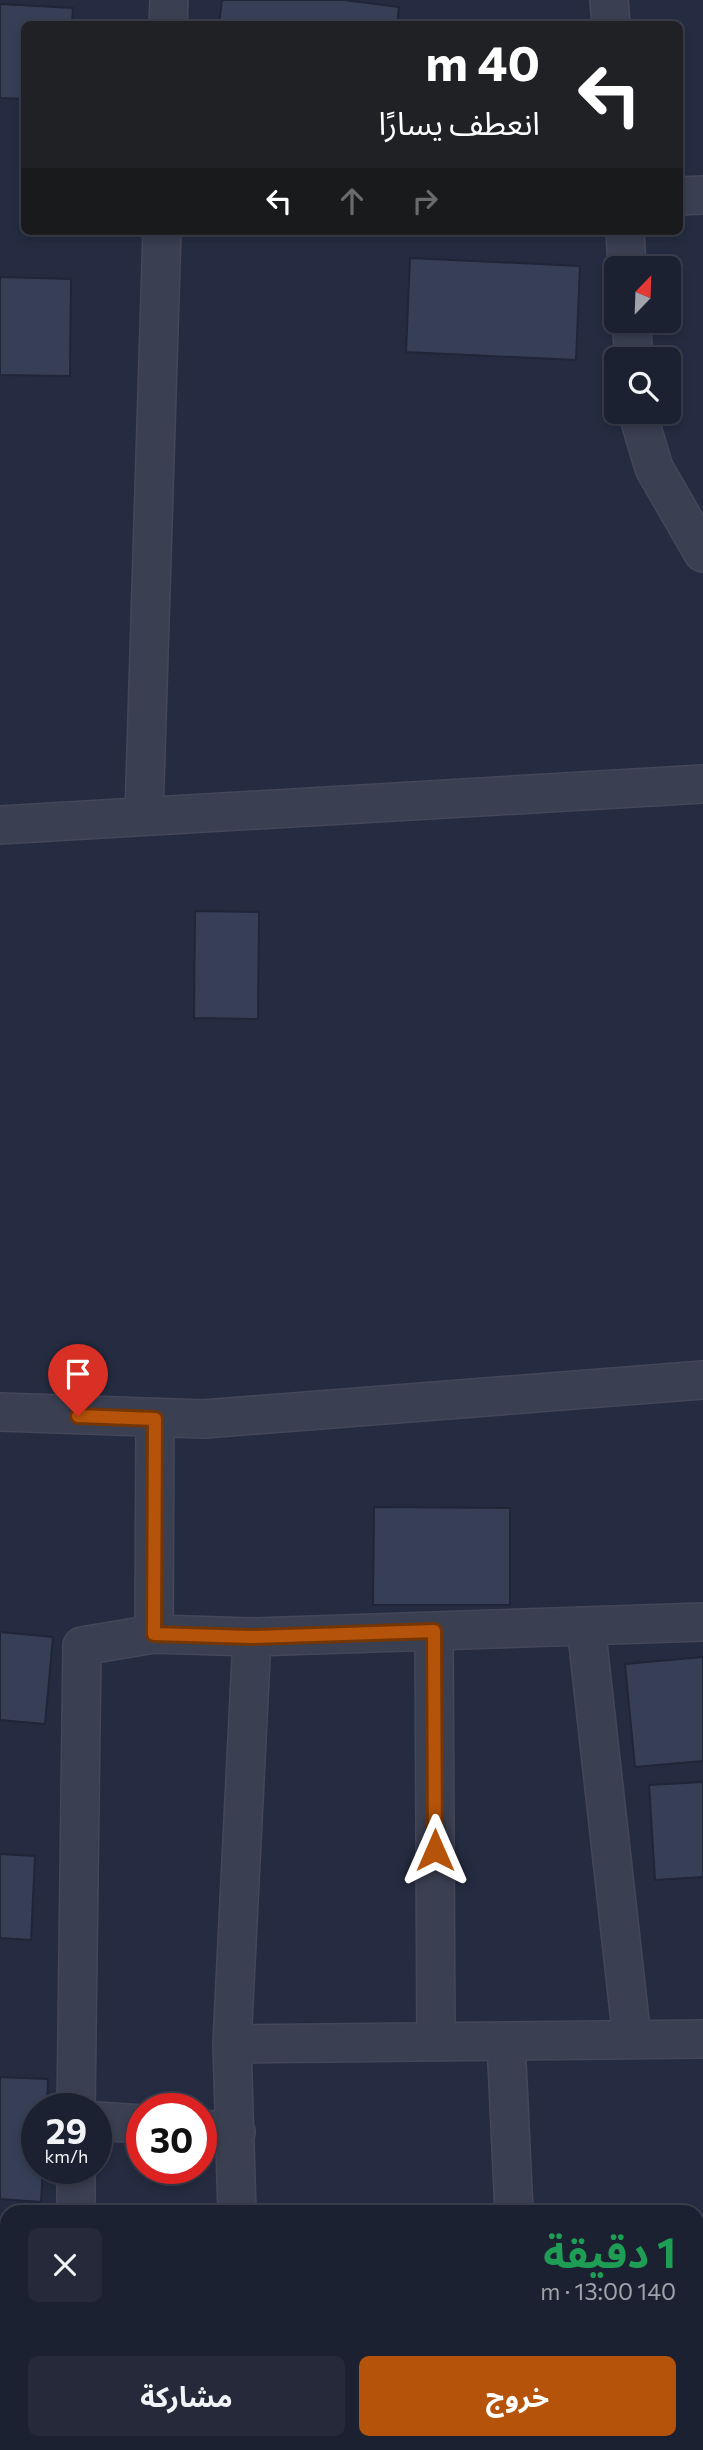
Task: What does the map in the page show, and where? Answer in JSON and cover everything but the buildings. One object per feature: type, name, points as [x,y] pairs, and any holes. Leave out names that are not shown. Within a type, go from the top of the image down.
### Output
[{"type":"street","points":[[168,21],[169,0]]},
{"type":"street","points":[[609,0],[611,21]]},
{"type":"street","points":[[683,196],[703,194]]},
{"type":"street","points":[[144,816],[162,235]]},
{"type":"street","points":[[625,235],[626,256]]},
{"type":"street","points":[[638,424],[654,468],[703,552]]},
{"type":"street","points":[[0,825],[703,783]]},
{"type":"street","points":[[0,1412],[204,1419],[703,1380]]},
{"type":"street","points":[[154,1634],[155,1419]]},
{"type":"street","points":[[76,2093],[82,1646],[154,1634],[251,1637],[703,1622]]},
{"type":"street","points":[[586,1626],[632,2039]]},
{"type":"street","points":[[434,1631],[436,2042]]},
{"type":"street","points":[[235,2205],[219,2130],[232,2044],[251,1637]]},
{"type":"street","points":[[232,2044],[703,2039]]},
{"type":"street","points":[[506,2041],[514,2205]]},
{"type":"street","points":[[76,2184],[76,2205]]},
{"type":"route","points":[[78,1416],[155,1419],[154,1634],[251,1637],[434,1631],[435,1850]]}]
